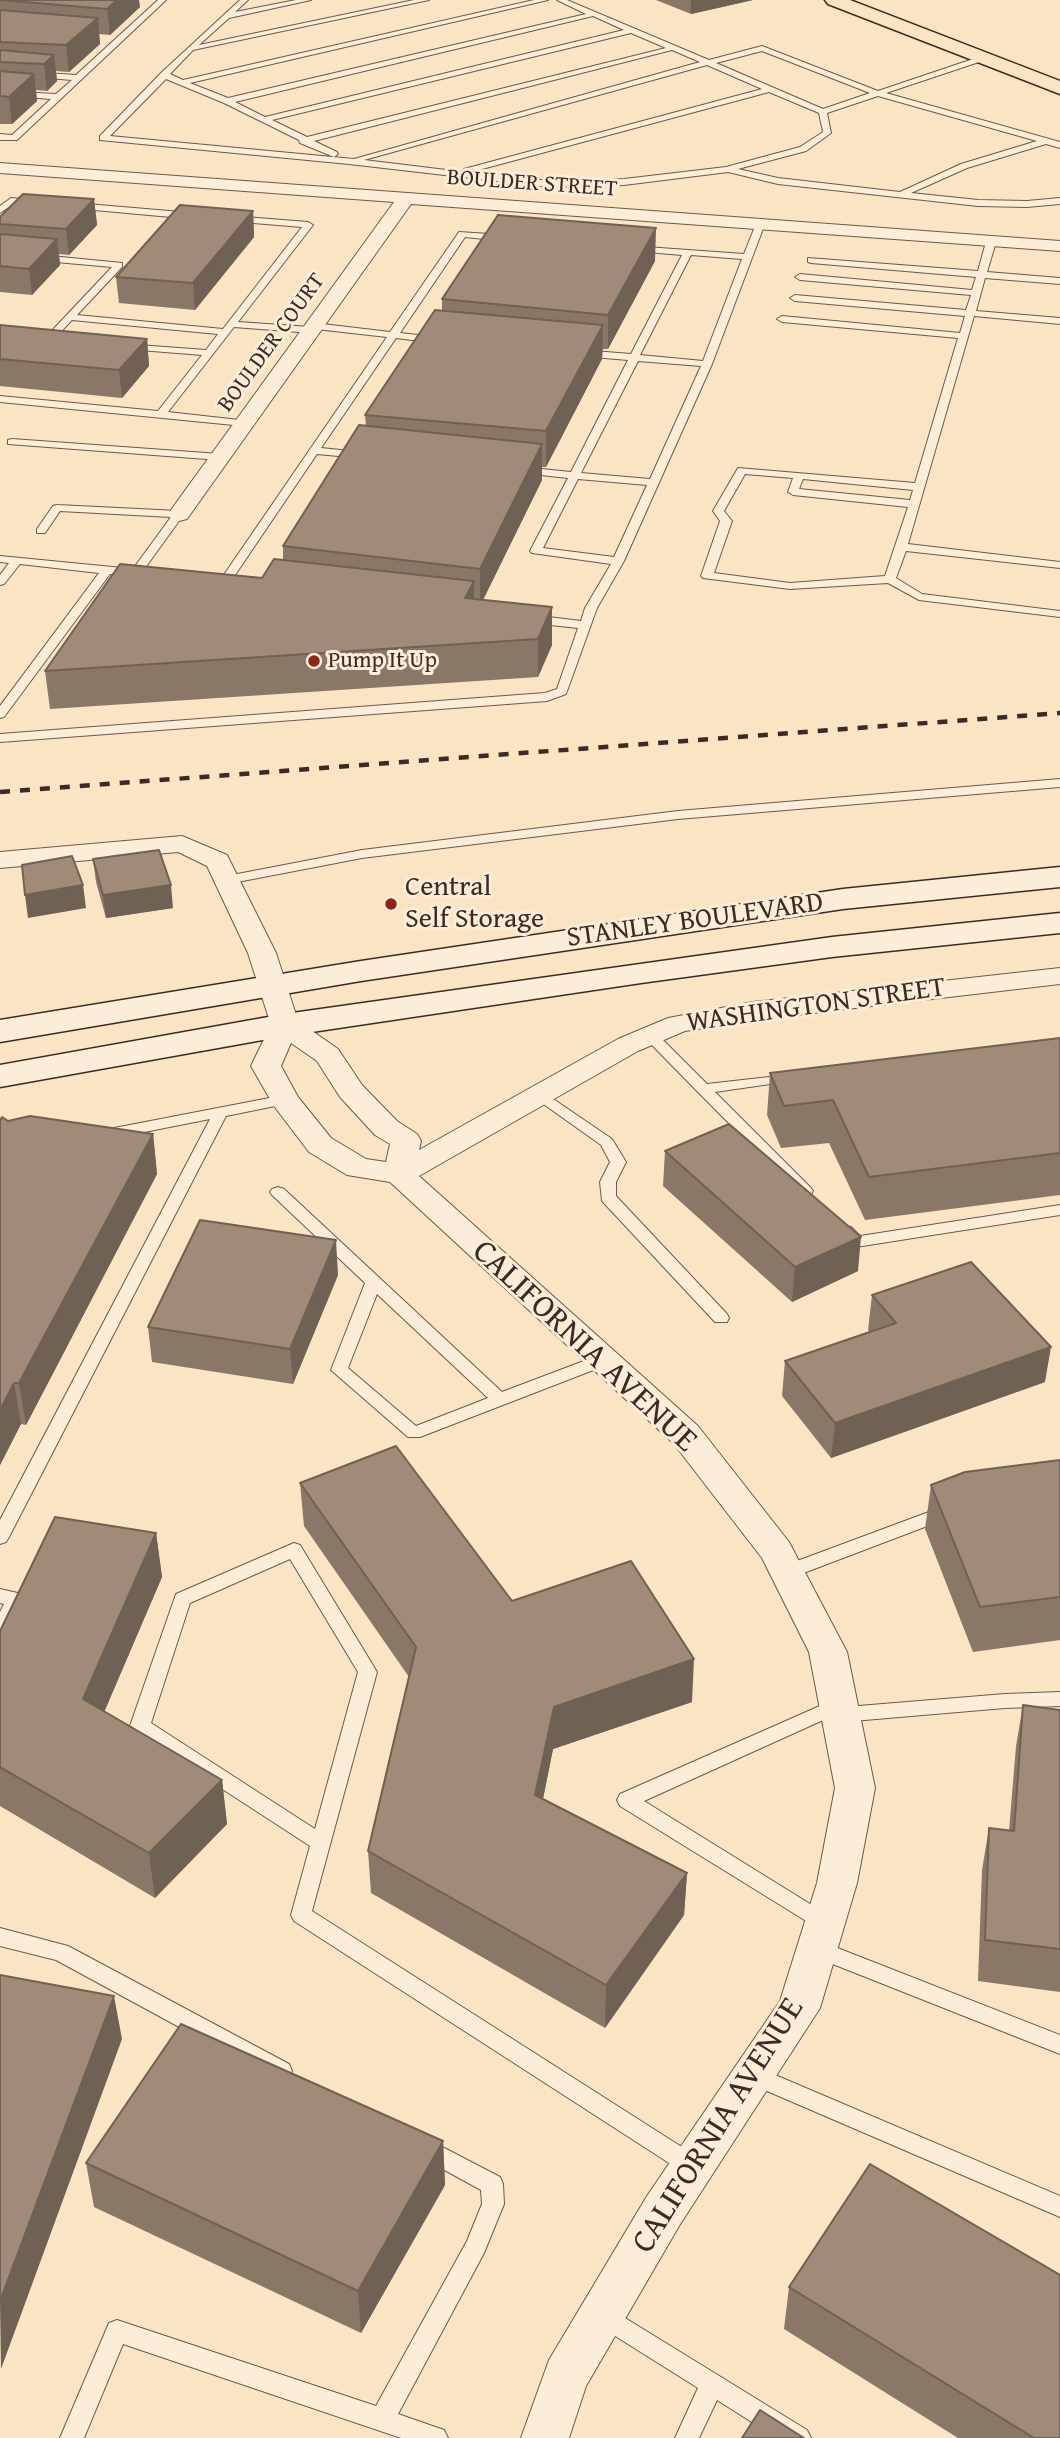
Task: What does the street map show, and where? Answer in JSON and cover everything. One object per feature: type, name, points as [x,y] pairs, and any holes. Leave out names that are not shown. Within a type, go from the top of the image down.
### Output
[{"type":"main road","points":[[834,0],[1060,88]]},
{"type":"main road","points":[[882,0],[1060,69]]},
{"type":"main road","points":[[982,58],[1009,50]]},
{"type":"main road","name":"STANLEY BOULEVARD","points":[[0,1031],[272,985],[843,899],[1060,877]]},
{"type":"main road","name":"STANLEY BOULEVARD","points":[[0,1076],[285,1025],[778,954],[1060,923]]},
{"type":"street","name":"BOULDER STREET","points":[[2,170],[1060,246]]},
{"type":"street","name":"BOULDER COURT","points":[[179,514],[405,199]]},
{"type":"street","points":[[0,860],[182,844],[218,861],[260,950],[285,1025],[328,1055],[351,1091],[386,1128],[406,1141],[399,1174],[358,1168],[320,1145],[285,1100],[266,1066],[285,1025]]},
{"type":"street","name":"WASHINGTON STREET","points":[[399,1174],[628,1045],[678,1024],[753,1011],[1058,980]]},
{"type":"street","name":"CALIFORNIA AVENUE","points":[[399,1174],[686,1435],[776,1552],[828,1652],[855,1788],[837,1883],[799,2008],[663,2211],[566,2376],[545,2438]]},
{"type":"lane","points":[[244,0],[191,48],[103,138],[349,161],[549,184],[624,182],[726,170],[803,149],[827,133],[823,111]]},
{"type":"lane","points":[[228,16],[307,0]]},
{"type":"lane","points":[[191,48],[425,0]]},
{"type":"lane","points":[[180,83],[544,0]]},
{"type":"lane","points":[[561,0],[823,111],[982,58]]},
{"type":"lane","points":[[146,3],[160,2]]},
{"type":"lane","points":[[0,137],[14,138],[160,2]]},
{"type":"lane","points":[[227,102],[594,14]]},
{"type":"lane","points":[[262,120],[632,30]]},
{"type":"lane","points":[[106,39],[119,40]]},
{"type":"lane","points":[[303,141],[673,48]]},
{"type":"lane","points":[[164,75],[349,161],[762,48],[877,93],[1060,145]]},
{"type":"lane","points":[[0,72],[79,78]]},
{"type":"lane","points":[[458,173],[770,89]]},
{"type":"lane","points":[[0,93],[58,97]]},
{"type":"lane","points":[[902,194],[964,166],[1046,141]]},
{"type":"lane","points":[[726,170],[778,181],[978,203],[1027,204],[1060,201]]},
{"type":"lane","points":[[0,210],[11,201],[51,204]]},
{"type":"lane","points":[[65,205],[200,216]]},
{"type":"lane","points":[[161,415],[308,225],[227,218]]},
{"type":"lane","points":[[0,738],[547,697],[562,691],[591,608],[618,561],[707,364],[759,226]]},
{"type":"lane","points":[[239,584],[218,581],[314,451],[462,234],[515,239]]},
{"type":"lane","points":[[890,579],[902,547],[991,242]]},
{"type":"lane","points":[[621,247],[747,257]]},
{"type":"lane","points":[[618,561],[536,551],[688,252]]},
{"type":"lane","points":[[0,254],[119,265],[49,340],[62,341]]},
{"type":"lane","points":[[811,260],[1060,281]]},
{"type":"lane","points":[[800,277],[976,293]]},
{"type":"lane","points":[[795,298],[1060,321]]},
{"type":"lane","points":[[70,317],[228,328],[313,328],[446,341]]},
{"type":"lane","points":[[782,319],[963,337]]},
{"type":"lane","points":[[116,345],[208,353]]},
{"type":"lane","points":[[567,351],[707,364]]},
{"type":"lane","points":[[0,399],[244,423]]},
{"type":"lane","points":[[12,442],[220,457]]},
{"type":"lane","points":[[314,451],[369,456]]},
{"type":"lane","points":[[506,468],[655,483]]},
{"type":"lane","points":[[919,487],[742,470],[718,512],[726,522],[707,576],[790,586],[890,579],[919,597],[1060,614]]},
{"type":"lane","points":[[799,476],[793,492],[914,504]]},
{"type":"lane","points":[[0,559],[143,574],[179,514],[57,508],[41,531]]},
{"type":"lane","points":[[902,547],[1060,565]]},
{"type":"lane","points":[[0,582],[17,561]]},
{"type":"lane","points":[[0,714],[107,570]]},
{"type":"lane","points":[[515,617],[585,625]]},
{"type":"lane","points":[[227,880],[362,854],[678,815],[1060,783]]},
{"type":"lane","points":[[650,1035],[818,1204]]},
{"type":"lane","points":[[703,1089],[813,1074]]},
{"type":"lane","points":[[540,1095],[607,1142],[618,1162],[608,1182],[608,1197],[721,1318]]},
{"type":"lane","points":[[92,1138],[285,1100]]},
{"type":"lane","points":[[0,1537],[221,1112]]},
{"type":"lane","points":[[278,1192],[500,1400]]},
{"type":"lane","points":[[836,1223],[856,1242],[1060,1210]]},
{"type":"lane","points":[[374,1282],[339,1370],[414,1433],[603,1360]]},
{"type":"lane","points":[[786,1572],[956,1508]]},
{"type":"lane","points":[[321,1843],[140,1726],[183,1599],[294,1550],[368,1672],[321,1843],[301,1915],[693,2166]]},
{"type":"lane","points":[[0,1597],[16,1599],[0,1630]]},
{"type":"lane","points":[[1060,1699],[840,1710],[627,1801],[821,1936],[1060,2045]]},
{"type":"lane","points":[[0,1937],[61,1952],[295,2078]]},
{"type":"lane","points":[[754,2075],[1060,2207]]},
{"type":"lane","points":[[382,2420],[476,2246],[493,2204],[492,2184],[405,2138]]},
{"type":"lane","points":[[602,2315],[799,2438]]},
{"type":"lane","points":[[72,2438],[117,2331],[436,2438]]},
{"type":"lane","points":[[687,2438],[712,2384]]},
{"type":"building","points":[[0,0],[117,0],[107,9]]},
{"type":"building","points":[[0,10],[98,18],[66,45],[0,42]]},
{"type":"building","points":[[0,50],[54,55],[44,64],[0,62]]},
{"type":"building","points":[[0,71],[34,74],[9,97],[0,96]]},
{"type":"building","points":[[23,194],[94,199],[66,229],[0,224],[0,217]]},
{"type":"building","points":[[180,205],[253,211],[193,283],[116,277]]},
{"type":"building","points":[[498,215],[656,228],[608,315],[442,299]]},
{"type":"building","points":[[0,234],[57,239],[29,269],[0,266]]},
{"type":"building","points":[[435,310],[603,325],[546,431],[365,415]]},
{"type":"building","points":[[0,325],[147,339],[119,370],[0,359]]},
{"type":"building","points":[[359,425],[542,444],[480,569],[283,546]]},
{"type":"building","points":[[274,559],[474,581],[465,598],[552,607],[538,639],[45,671],[120,564],[262,578]]},
{"type":"building","points":[[159,850],[171,885],[103,895],[93,859]]},
{"type":"building","points":[[72,856],[83,885],[25,895],[22,865]]},
{"type":"building","points":[[1060,1038],[1060,1153],[869,1177],[833,1100],[784,1106],[770,1073]]},
{"type":"building","points":[[30,1116],[153,1134],[19,1383],[14,1383],[0,1410],[0,1121],[2,1117],[8,1121]]},
{"type":"building","points":[[729,1124],[861,1237],[795,1267],[665,1151]]},
{"type":"building","points":[[200,1220],[336,1240],[290,1349],[148,1327]]},
{"type":"building","points":[[971,1262],[1051,1347],[835,1423],[785,1361],[896,1323],[872,1295]]},
{"type":"building","points":[[396,1446],[512,1601],[631,1561],[694,1659],[554,1707],[535,1795],[687,1873],[606,1985],[368,1851],[416,1647],[300,1483]]},
{"type":"building","points":[[1060,1460],[1060,1597],[980,1607],[931,1485],[965,1472]]},
{"type":"building","points":[[55,1517],[156,1533],[83,1699],[222,1780],[149,1853],[0,1767],[0,1631]]},
{"type":"building","points":[[1023,1705],[1060,1710],[1060,1949],[985,1940],[989,1828],[1014,1831]]},
{"type":"building","points":[[0,1975],[114,1996],[0,2301]]},
{"type":"building","points":[[181,2024],[443,2141],[358,2291],[86,2163]]},
{"type":"building","points":[[870,2164],[1060,2275],[1060,2438],[1034,2438],[789,2287]]},
{"type":"building","points":[[760,2410],[804,2438],[742,2438]]},
{"type":"railway","points":[[0,792],[1060,713]]},
{"type":"place","name":"Pump It Up","points":[[314,661]]},
{"type":"place","name":"Central Self Storage","points":[[391,904]]}]
